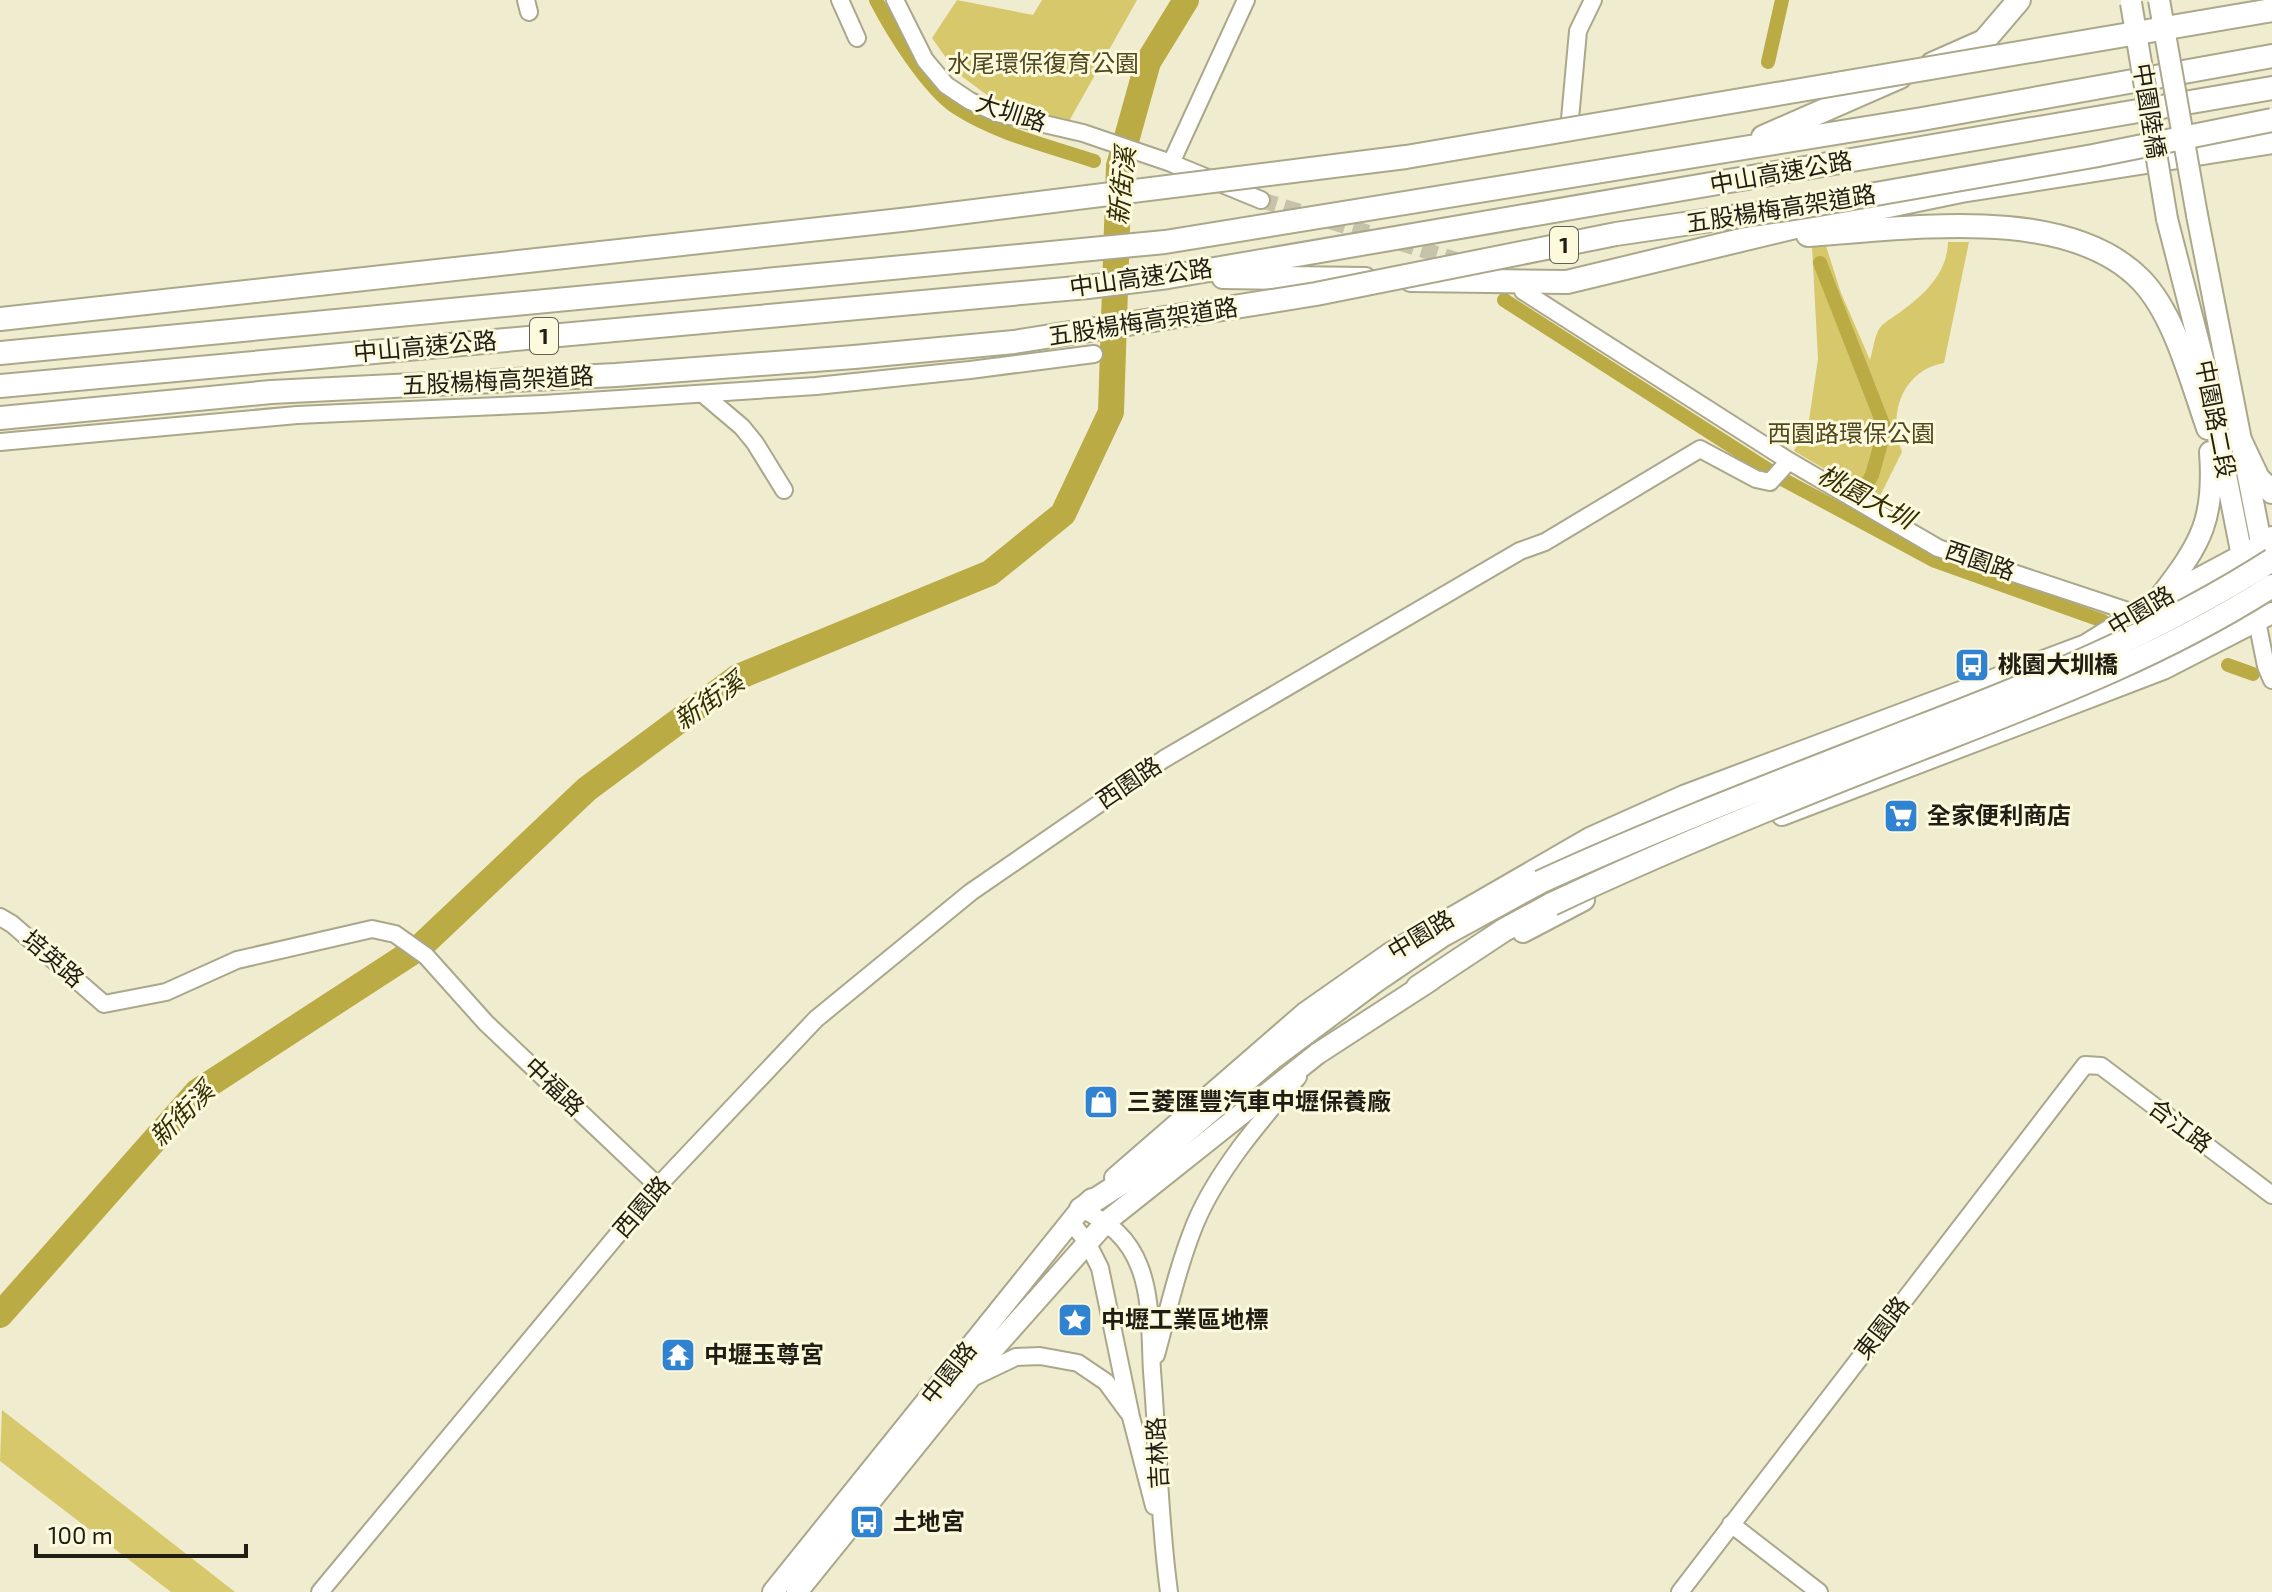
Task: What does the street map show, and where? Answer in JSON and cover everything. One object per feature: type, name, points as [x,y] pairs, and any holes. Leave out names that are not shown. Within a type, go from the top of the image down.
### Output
[{"type":"highway","points":[[1730,151],[1984,41],[2019,0]]},
{"type":"highway","points":[[0,319],[910,219],[1406,157],[2272,10]]},
{"type":"highway","name":"中山高速公路","points":[[0,353],[1165,242],[1922,119],[2272,56]]},
{"type":"highway","name":"中山高速公路","points":[[0,386],[1088,287],[1168,277],[2272,88]]},
{"type":"highway","name":"五股楊梅高架道路","points":[[0,418],[271,392],[616,375],[1014,342],[1316,294],[1616,234],[1882,193],[2093,156],[2272,120]]},
{"type":"highway","points":[[1168,277],[1567,282],[1845,215],[1961,191],[2272,142]]},
{"type":"highway","points":[[1755,238],[1946,227],[2023,228],[2080,241],[2141,280],[2164,314],[2180,347],[2208,428]]},
{"type":"highway","points":[[2241,442],[2258,478],[2272,492]]},
{"type":"highway","points":[[1076,1216],[1137,1173],[1271,1059],[1374,982],[1443,935],[1540,882],[1642,835],[2064,671],[2264,570]]},
{"type":"highway","points":[[1418,987],[1504,930],[1657,855],[2081,686],[2234,610],[2264,570]]},
{"type":"main road","name":"中園陸橋","points":[[2159,0],[2197,215]]},
{"type":"main road","name":"中園陸橋","points":[[2131,2],[2167,219]]},
{"type":"main road","name":"中園路二段","points":[[2197,215],[2264,570],[2264,617]]},
{"type":"main road","name":"中園路二段","points":[[2167,219],[2209,388],[2264,570]]},
{"type":"main road","points":[[2158,600],[2185,563],[2209,516],[2212,475],[2209,388]]},
{"type":"main road","points":[[2014,727],[2264,570]]},
{"type":"main road","name":"中園路","points":[[773,1592],[1076,1216],[1162,1135],[1305,1013],[1389,954],[1590,838],[1686,795],[2086,645],[2158,600],[2264,570]]},
{"type":"main road","name":"中園路","points":[[797,1592],[968,1381],[1107,1221],[1317,1054],[1418,987],[1610,886],[1727,835],[2163,669],[2264,617]]},
{"type":"street","points":[[840,0],[857,38]]},
{"type":"street","name":"大圳路","points":[[895,0],[925,60],[946,85],[970,101],[997,113],[1083,133],[1165,162]]},
{"type":"street","points":[[1246,0],[1165,162],[1261,200]]},
{"type":"street","points":[[1569,130],[1578,31],[1593,0]]},
{"type":"street","points":[[1523,291],[1789,461]]},
{"type":"street","points":[[0,442],[297,415],[703,394],[939,374],[1094,354]]},
{"type":"street","points":[[703,394],[742,427],[784,490]]},
{"type":"street","name":"西園路","points":[[320,1592],[658,1186],[816,1019],[971,892],[1164,759],[1520,551],[1545,542],[1700,449],[1756,479],[1770,482],[1789,461],[1938,548],[2137,614]]},
{"type":"street","points":[[2264,617],[2266,666],[2272,680]]},
{"type":"street","name":"培英路","points":[[0,917],[104,1004],[166,992],[237,960],[372,929]]},
{"type":"street","name":"中福路","points":[[372,929],[395,934],[426,956],[486,1023],[658,1186]]},
{"type":"street","points":[[1152,1368],[1196,1222],[1258,1124],[1317,1054]]},
{"type":"street","name":"合江路","points":[[2085,1065],[2101,1066],[2272,1195]]},
{"type":"street","name":"東園路","points":[[1680,1592],[2085,1065]]},
{"type":"street","points":[[1076,1216],[1107,1221]]},
{"type":"street","name":"吉林路","points":[[1076,1216],[1100,1268],[1131,1417],[1161,1538]]},
{"type":"street","name":"吉林路","points":[[1107,1221],[1127,1243],[1139,1266],[1147,1293],[1161,1538],[1169,1592]]},
{"type":"street","points":[[968,1381],[1016,1357],[1040,1356],[1078,1363],[1106,1382],[1131,1417]]},
{"type":"street","points":[[1731,1524],[1819,1592]]},
{"type":"green space","name":"水尾環保復育公園","points":[[957,0],[1033,15],[1042,0],[1137,0],[1068,123],[995,101],[956,72],[932,38]]},
{"type":"green space","name":"西園路環保公園","points":[[1948,242],[1969,242],[1944,363],[1918,375],[1902,397],[1896,424],[1902,452],[1878,500],[1794,451],[1809,420],[1818,359],[1812,247],[1825,243],[1841,293],[1870,360],[1879,329],[1917,299],[1939,274]]},
{"type":"green space","points":[[2,1410],[235,1592],[171,1592],[0,1461]]},
{"type":"waterway","name":"桃園大圳","points":[[876,0],[922,73],[957,108],[1006,132],[1094,161]]},
{"type":"waterway","name":"新街溪","points":[[0,1315],[197,1092],[420,947],[587,789],[738,677],[990,573],[1063,514],[1111,412],[1119,166],[1148,62],[1186,0]]},
{"type":"waterway","points":[[1768,62],[1782,0]]},
{"type":"waterway","points":[[1820,263],[1885,429],[1872,475],[1852,511]]},
{"type":"waterway","name":"桃園大圳","points":[[1504,300],[1784,480],[1935,561],[2103,621]]},
{"type":"waterway","name":"桃園大圳","points":[[2228,665],[2253,674]]},
{"type":"tunnel","points":[[1261,200],[1466,263]]},
{"type":"place","name":"桃園大圳橋","points":[[1972,665]]},
{"type":"place","name":"全家便利商店","points":[[1901,816]]},
{"type":"place","name":"三菱匯豐汽車中壢保養廠","points":[[1101,1102]]},
{"type":"place","name":"中壢工業區地標","points":[[1075,1320]]},
{"type":"place","name":"中壢玉尊宮","points":[[678,1355]]},
{"type":"place","name":"土地宮","points":[[867,1522]]}]
